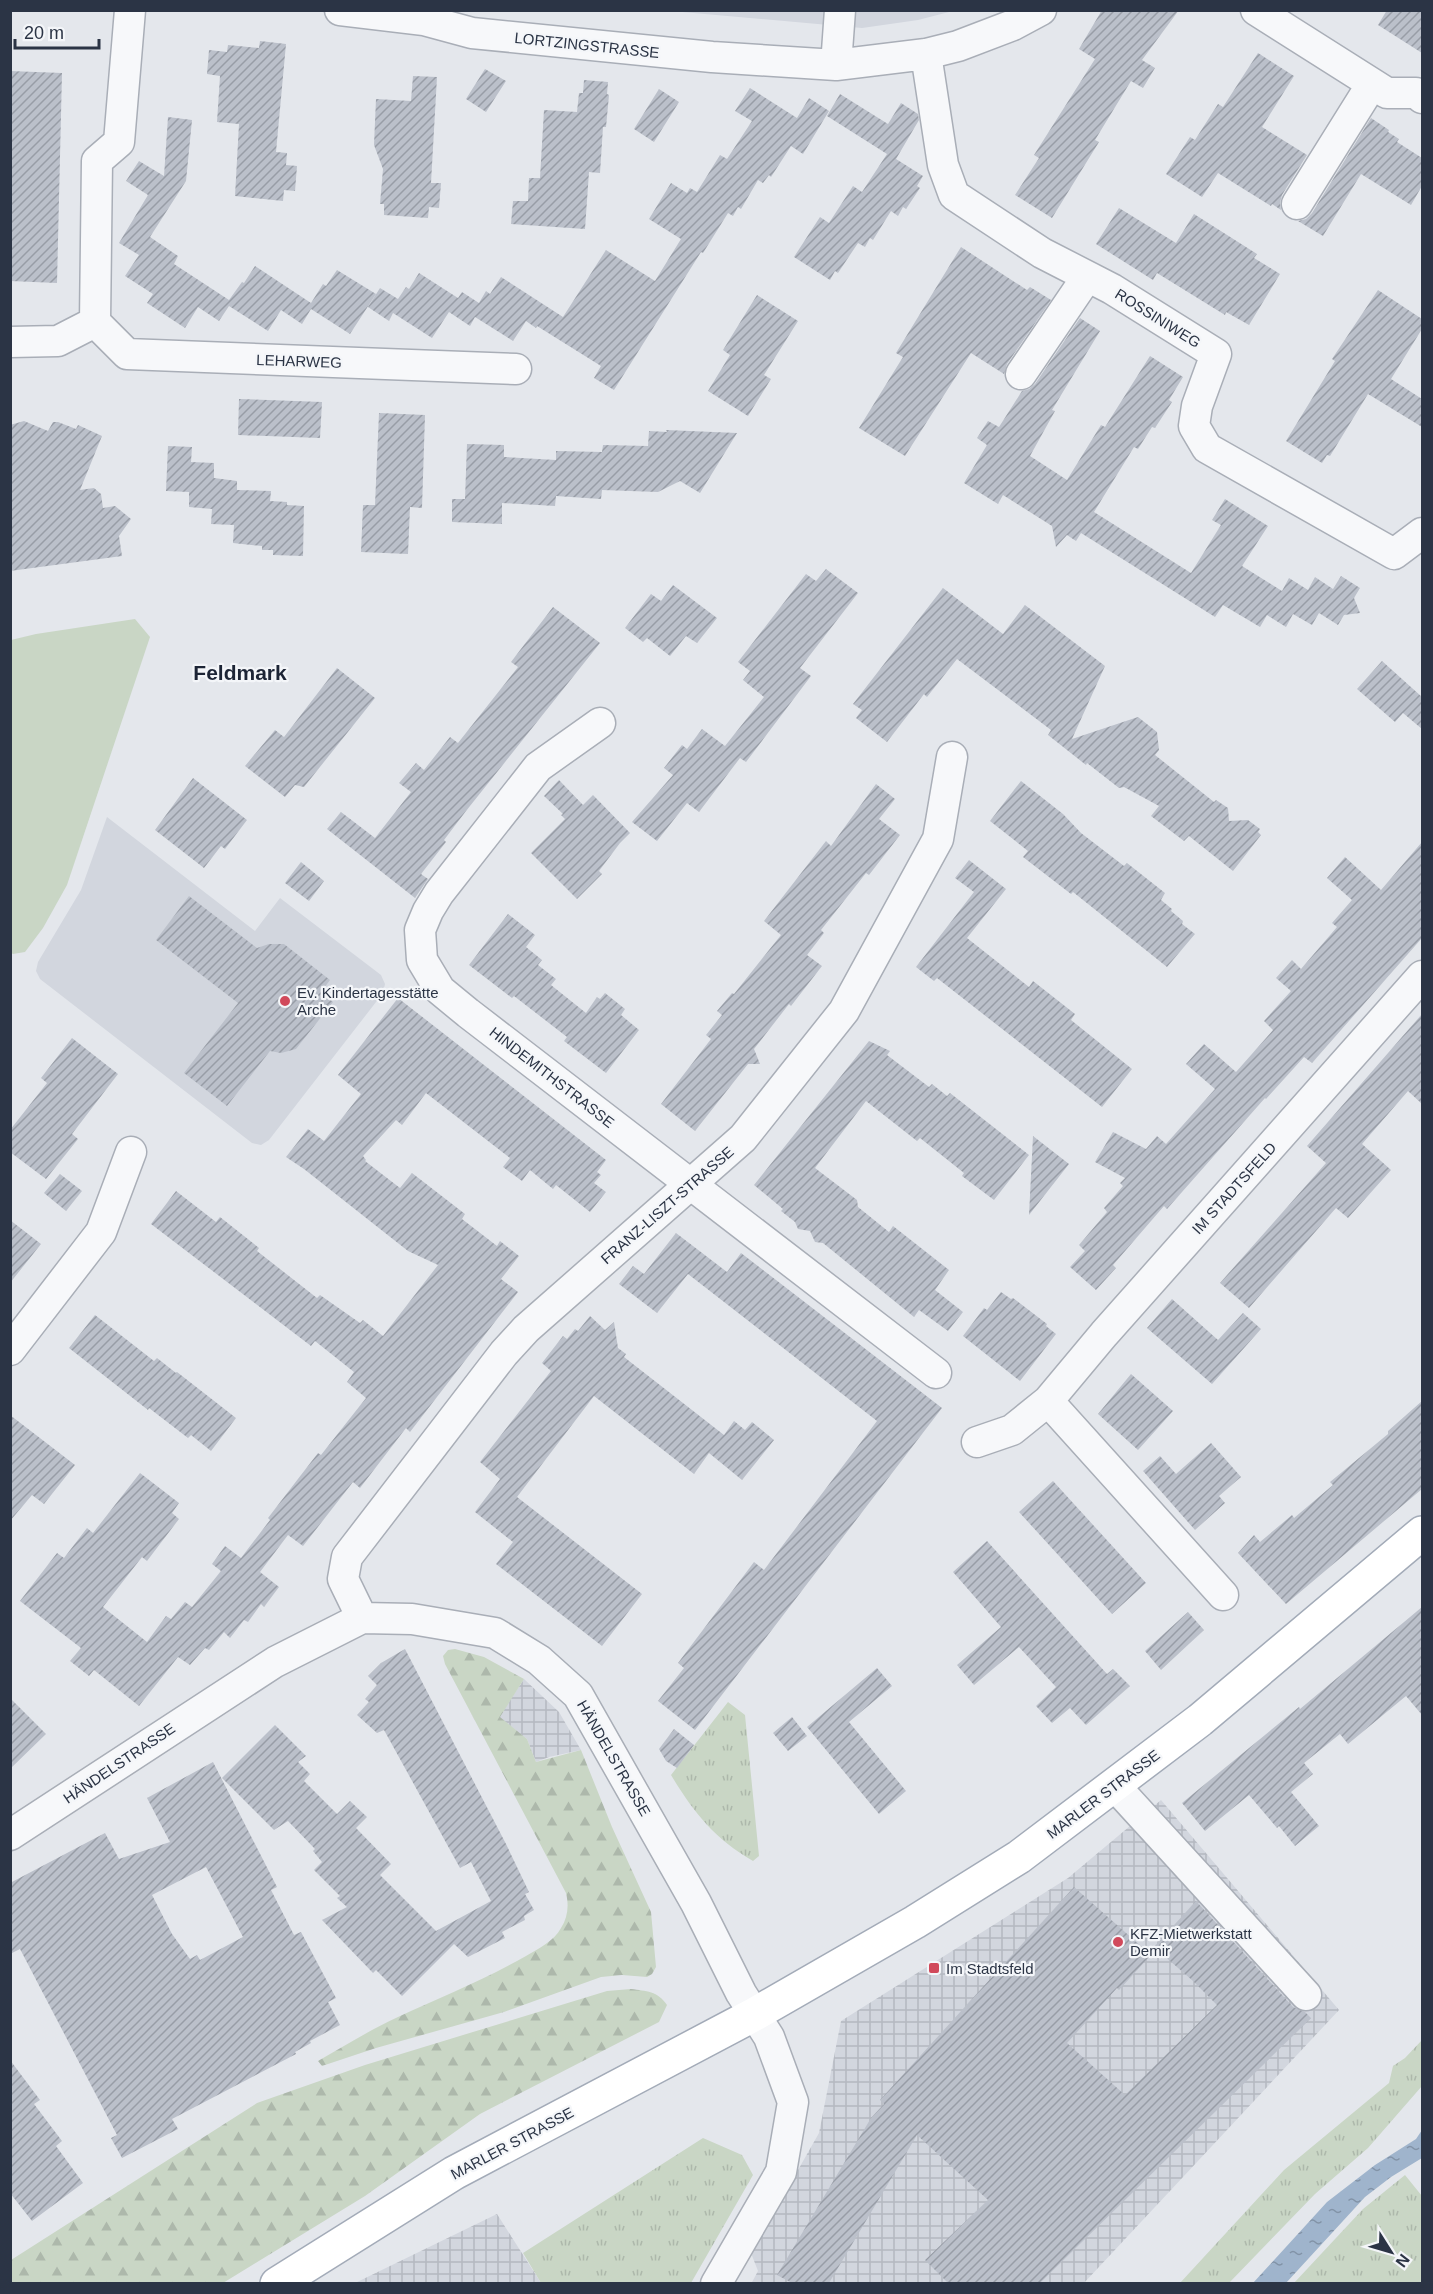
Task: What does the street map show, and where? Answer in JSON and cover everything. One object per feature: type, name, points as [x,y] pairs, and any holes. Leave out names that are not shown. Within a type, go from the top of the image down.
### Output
[{"type":"main road","name":"MARLER STRASSE","points":[[277,2283],[454,2174],[755,2014],[915,1922],[1019,1857],[1235,1693],[1422,1533]]},
{"type":"street","points":[[10,342],[58,342],[95,322],[97,161],[119,142],[130,10]]},
{"type":"street","name":"LORTZINGSTRASSE","points":[[340,10],[424,20],[483,34],[712,57],[836,65],[926,54],[958,46],[1013,25],[1041,10]]},
{"type":"street","points":[[836,65],[840,10]]},
{"type":"street","points":[[1256,10],[1387,93],[1416,93],[1422,98]]},
{"type":"street","name":"ROSSINIWEG","points":[[926,54],[943,165],[954,195],[1042,253],[1112,290],[1216,354],[1197,406],[1194,426],[1207,448],[1394,554],[1422,533]]},
{"type":"street","points":[[1297,204],[1372,84]]},
{"type":"street","points":[[1021,375],[1087,277]]},
{"type":"street","name":"LEHARWEG","points":[[95,322],[127,354],[516,369]]},
{"type":"street","name":"HINDEMITHSTRASSE","points":[[600,723],[538,767],[439,893],[420,930],[422,960],[440,990],[936,1373]]},
{"type":"street","name":"FRANZ-LISZT-STRASSE","points":[[362,1618],[343,1579],[347,1557],[504,1353],[526,1329],[743,1138],[844,1011],[938,839],[952,757]]},
{"type":"street","name":"IM STADTSFELD","points":[[977,1442],[1012,1430],[1048,1401],[1104,1334],[1422,976]]},
{"type":"street","points":[[10,1350],[101,1232],[131,1152]]},
{"type":"street","points":[[1048,1401],[1223,1595]]},
{"type":"street","name":"HÄNDELSTRASSE","points":[[10,1835],[274,1662],[362,1618],[412,1619],[495,1633],[539,1660],[578,1695],[696,1903],[741,1993],[755,2014]]},
{"type":"street","points":[[1114,1785],[1306,1995]]},
{"type":"street","points":[[716,2283],[781,2172],[793,2102],[769,2037],[755,2014]]},
{"type":"shaded area","points":[[671,11],[953,11],[918,20],[862,28]]},
{"type":"shaded area","points":[[107,817],[255,931],[280,898],[381,975],[385,984],[383,993],[269,1140],[261,1145],[252,1143],[40,979],[36,971],[38,962],[81,890]]},
{"type":"shaded area","points":[[524,1679],[559,1712],[581,1750],[536,1762],[527,1739],[499,1717]]},
{"type":"shaded area","points":[[1161,1800],[1339,2010],[1084,2283],[751,2284],[758,2271],[751,2253],[819,2133],[841,2021],[1068,1878]]},
{"type":"shaded area","points":[[497,2214],[541,2283],[353,2284]]},
{"type":"green space","points":[[135,619],[150,637],[67,885],[43,928],[25,952],[13,954],[10,952],[11,640]]},
{"type":"green space","points":[[455,1649],[484,1657],[524,1679],[500,1717],[527,1739],[536,1762],[581,1750],[612,1827],[651,1912],[656,1967],[647,1977],[622,1975],[601,1977],[504,2012],[376,2048],[322,2066],[318,2061],[367,2033],[494,1973],[536,1950],[554,1937],[565,1920],[568,1906],[566,1893],[445,1664],[443,1656],[448,1650]]},
{"type":"green space","points":[[728,1702],[745,1715],[759,1856],[753,1861],[727,1843],[706,1824],[671,1775]]},
{"type":"green space","points":[[631,1989],[651,1992],[663,2000],[667,2005],[659,2022],[480,2114],[365,2196],[223,2283],[11,2283],[11,2260],[257,2103],[365,2065],[607,1991]]},
{"type":"green space","points":[[1422,2040],[1422,2086],[1368,2148],[1315,2194],[1229,2283],[1180,2283],[1284,2170],[1389,2083],[1393,2066],[1405,2058]]},
{"type":"green space","points":[[703,2138],[742,2155],[753,2175],[691,2283],[541,2283],[523,2253]]},
{"type":"green space","points":[[1405,2175],[1422,2196],[1422,2283],[1294,2283],[1363,2209]]},
{"type":"water","points":[[1422,2130],[1422,2158],[1391,2177],[1365,2197],[1286,2283],[1253,2283],[1327,2202],[1375,2165],[1416,2139]]},
{"type":"building","points":[[1102,10],[1179,10],[1142,60],[1155,68],[1143,88],[1131,81],[1095,140],[1099,142],[1052,218],[1015,195],[1039,158],[1034,155],[1095,59],[1079,49]]},
{"type":"building","points":[[1387,10],[1422,10],[1422,53],[1378,25]]},
{"type":"building","points":[[260,41],[286,44],[276,152],[287,153],[286,165],[297,166],[295,191],[284,190],[283,201],[235,196],[239,124],[217,122],[220,76],[207,74],[209,50],[227,52],[228,45],[259,48]]},
{"type":"building","points":[[1258,53],[1294,76],[1262,127],[1307,155],[1282,195],[1281,210],[1218,173],[1202,197],[1166,174],[1190,137],[1195,140],[1218,104],[1223,107]]},
{"type":"building","points":[[485,69],[506,81],[486,112],[466,99]]},
{"type":"building","points":[[10,71],[62,73],[57,283],[10,281]]},
{"type":"building","points":[[413,76],[437,77],[431,183],[441,183],[439,208],[429,207],[428,218],[384,215],[384,204],[380,204],[383,169],[374,145],[376,99],[411,101]]},
{"type":"building","points":[[584,80],[608,82],[607,94],[609,95],[606,127],[603,127],[600,173],[589,172],[585,229],[511,224],[513,201],[528,201],[529,178],[540,178],[544,110],[577,112],[579,93],[583,93]]},
{"type":"building","points":[[750,88],[797,118],[809,98],[829,111],[803,154],[791,146],[771,177],[769,175],[763,183],[758,180],[741,209],[738,207],[733,216],[728,213],[614,390],[594,378],[601,366],[526,321],[513,341],[475,317],[470,326],[449,312],[432,338],[393,313],[389,321],[368,307],[380,288],[398,299],[406,287],[409,289],[419,273],[458,298],[462,292],[479,303],[486,291],[490,294],[501,277],[563,317],[606,250],[655,281],[681,239],[649,219],[671,183],[687,193],[690,188],[697,192],[720,155],[727,159],[752,121],[735,111]]},
{"type":"building","points":[[659,89],[679,102],[654,142],[634,129]]},
{"type":"building","points":[[840,94],[888,124],[901,103],[918,114],[919,120],[896,159],[923,176],[917,186],[920,188],[906,209],[903,207],[898,216],[891,211],[873,240],[870,238],[865,247],[858,243],[838,273],[835,271],[830,280],[794,257],[820,217],[829,223],[853,186],[862,192],[887,154],[827,116]]},
{"type":"building","points":[[168,117],[192,120],[186,181],[150,237],[178,256],[174,264],[229,300],[255,266],[311,303],[323,284],[326,286],[337,270],[376,294],[350,334],[311,309],[302,324],[281,310],[268,331],[229,306],[219,321],[198,307],[185,328],[147,303],[153,294],[125,276],[139,255],[119,243],[148,195],[126,181],[139,161],[164,176]]},
{"type":"building","points":[[1371,118],[1399,139],[1397,142],[1422,158],[1422,186],[1411,205],[1361,174],[1323,236],[1298,221],[1306,219],[1312,213]]},
{"type":"building","points":[[1119,208],[1176,243],[1194,214],[1257,254],[1254,258],[1280,274],[1249,325],[1226,312],[1225,315],[1157,273],[1153,280],[1096,244]]},
{"type":"building","points":[[961,247],[1027,290],[1030,287],[1051,300],[1007,364],[1004,374],[971,353],[905,456],[859,428],[903,357],[896,353]]},
{"type":"building","points":[[1378,290],[1422,319],[1422,329],[1391,379],[1422,399],[1422,427],[1368,394],[1330,456],[1327,455],[1322,463],[1286,441],[1335,361],[1332,359]]},
{"type":"building","points":[[757,295],[798,321],[764,375],[771,379],[748,416],[708,391],[730,355],[723,350]]},
{"type":"building","points":[[1080,318],[1100,331],[1052,410],[1055,411],[1030,456],[1067,480],[1101,425],[1105,427],[1150,356],[1183,377],[1169,400],[1172,402],[1155,428],[1152,427],[1138,449],[1134,447],[1094,512],[1191,573],[1221,525],[1212,520],[1225,499],[1268,526],[1242,566],[1282,591],[1289,578],[1308,590],[1315,577],[1333,589],[1341,576],[1360,588],[1354,598],[1360,613],[1344,615],[1338,625],[1319,613],[1312,625],[1293,614],[1286,627],[1267,615],[1260,627],[1223,605],[1215,617],[1081,533],[1076,541],[1067,535],[1056,547],[1052,526],[1003,495],[998,504],[964,483],[987,445],[977,438],[988,421],[999,427],[1022,391],[1035,384]]},
{"type":"building","points":[[239,399],[322,402],[320,438],[238,435]]},
{"type":"building","points":[[379,413],[425,415],[422,508],[410,507],[408,554],[361,552],[363,505],[375,505]]},
{"type":"building","points":[[24,421],[48,431],[53,422],[76,429],[78,425],[102,436],[80,490],[94,488],[101,494],[103,508],[115,506],[131,519],[119,536],[122,556],[10,571],[10,425]]},
{"type":"building","points":[[666,430],[737,433],[700,493],[680,481],[658,492],[602,490],[601,499],[556,496],[555,506],[502,503],[502,524],[452,522],[452,499],[465,499],[467,444],[504,445],[504,457],[556,460],[556,451],[602,452],[603,445],[648,446],[649,431],[667,432]]},
{"type":"building","points":[[168,446],[192,447],[191,462],[214,463],[214,478],[237,481],[237,490],[271,491],[270,501],[304,506],[303,556],[273,555],[273,550],[262,550],[262,546],[233,543],[234,525],[211,524],[212,509],[189,507],[189,492],[166,491]]},
{"type":"building","points":[[826,569],[858,593],[800,668],[811,676],[746,762],[740,758],[699,812],[687,803],[657,841],[632,822],[673,775],[664,768],[682,745],[687,749],[702,729],[725,746],[764,697],[743,680],[750,671],[738,662],[806,574],[816,581]]},
{"type":"building","points":[[673,585],[717,618],[697,643],[686,636],[670,656],[647,638],[643,642],[625,628],[651,594],[661,601]]},
{"type":"building","points":[[943,588],[1003,634],[1025,605],[1105,666],[1072,739],[1138,717],[1157,732],[1159,750],[1155,755],[1214,802],[1216,800],[1228,808],[1229,821],[1248,820],[1260,829],[1258,832],[1261,835],[1233,871],[1189,836],[1184,841],[1151,816],[1159,806],[1124,787],[1119,788],[1087,763],[1086,765],[1048,735],[1051,730],[957,659],[927,697],[924,694],[887,742],[856,718],[862,710],[853,704]]},
{"type":"building","points":[[553,607],[600,643],[444,840],[446,842],[421,874],[428,879],[415,898],[327,829],[341,812],[375,838],[411,792],[399,783],[416,763],[424,770],[450,737],[458,743],[518,667],[511,662]]},
{"type":"building","points":[[1382,661],[1422,697],[1422,729],[1403,713],[1395,722],[1357,689]]},
{"type":"building","points":[[337,668],[375,698],[304,787],[295,785],[285,797],[245,766],[275,730],[284,737]]},
{"type":"building","points":[[193,778],[247,820],[225,849],[221,846],[204,868],[155,830]]},
{"type":"building","points":[[559,780],[583,805],[593,795],[630,833],[599,871],[602,874],[577,899],[531,853],[565,819],[561,815],[563,814],[544,796]]},
{"type":"building","points":[[1021,781],[1063,814],[1081,833],[1124,866],[1127,863],[1165,893],[1161,900],[1183,921],[1182,924],[1195,934],[1167,967],[1073,892],[1071,894],[1023,857],[1028,851],[990,821]]},
{"type":"building","points":[[876,784],[895,799],[879,819],[900,835],[869,875],[866,873],[821,930],[824,933],[807,955],[822,966],[754,1049],[760,1064],[748,1064],[695,1131],[661,1104],[711,1039],[706,1035],[722,1015],[717,1011],[732,993],[734,994],[781,935],[764,921],[826,841],[831,846]]},
{"type":"building","points":[[1422,842],[1422,938],[1312,1063],[1304,1057],[1167,1209],[1164,1206],[1113,1265],[1116,1268],[1096,1290],[1070,1267],[1085,1251],[1079,1245],[1107,1212],[1104,1208],[1123,1186],[1120,1183],[1125,1178],[1095,1162],[1113,1132],[1146,1149],[1157,1136],[1166,1144],[1215,1089],[1186,1064],[1204,1044],[1236,1072],[1273,1030],[1264,1021],[1291,991],[1276,978],[1292,960],[1301,969],[1337,927],[1332,923],[1352,900],[1327,878],[1345,857],[1381,890]]},
{"type":"building","points":[[969,860],[1006,889],[967,938],[1029,987],[1033,981],[1075,1014],[1071,1020],[1132,1069],[1102,1107],[937,978],[934,981],[916,967],[974,892],[955,878]]},
{"type":"building","points":[[301,862],[324,881],[309,901],[285,883]]},
{"type":"building","name":"Ev. Kindertagesstätte Arche","points":[[189,896],[257,948],[269,944],[284,944],[330,980],[321,992],[333,1002],[296,1049],[281,1053],[270,1051],[227,1106],[184,1073],[238,1003],[156,940]]},
{"type":"building","points":[[508,914],[535,935],[526,947],[542,960],[538,965],[556,979],[551,985],[586,1013],[597,997],[600,999],[605,993],[625,1009],[621,1015],[639,1030],[606,1073],[564,1041],[567,1037],[469,965]]},
{"type":"building","points":[[398,998],[606,1160],[597,1172],[601,1175],[594,1183],[606,1192],[590,1212],[556,1185],[553,1189],[530,1170],[522,1181],[503,1167],[510,1158],[426,1093],[402,1125],[396,1120],[363,1156],[365,1161],[400,1188],[412,1173],[465,1214],[462,1219],[497,1246],[500,1241],[519,1256],[501,1279],[518,1292],[410,1432],[406,1428],[360,1488],[353,1482],[303,1546],[288,1535],[260,1572],[279,1587],[264,1607],[261,1604],[248,1622],[244,1620],[230,1638],[224,1632],[209,1650],[205,1648],[190,1665],[178,1657],[139,1706],[94,1670],[89,1676],[70,1661],[81,1648],[20,1601],[57,1553],[64,1558],[87,1528],[93,1533],[140,1473],[179,1503],[172,1513],[179,1519],[147,1561],[142,1557],[103,1607],[147,1642],[166,1616],[171,1619],[185,1602],[192,1607],[221,1571],[212,1564],[225,1546],[241,1558],[270,1520],[268,1518],[318,1453],[321,1455],[366,1398],[347,1382],[354,1372],[315,1341],[311,1346],[151,1224],[176,1191],[216,1222],[220,1217],[259,1248],[257,1251],[317,1298],[320,1295],[360,1323],[363,1320],[383,1336],[438,1265],[408,1251],[286,1157],[308,1129],[324,1141],[361,1094],[338,1075]]},
{"type":"building","points":[[1422,1014],[1422,1104],[1408,1091],[1362,1144],[1391,1170],[1348,1218],[1336,1208],[1249,1308],[1220,1283],[1326,1163],[1307,1146]]},
{"type":"building","points":[[72,1038],[118,1074],[72,1134],[78,1139],[46,1179],[10,1152],[10,1130],[47,1083],[41,1078]]},
{"type":"building","points":[[869,1041],[890,1051],[887,1055],[929,1087],[932,1084],[947,1096],[950,1093],[1029,1155],[994,1200],[962,1176],[964,1173],[920,1138],[917,1141],[866,1101],[815,1168],[857,1200],[858,1207],[889,1232],[893,1226],[949,1270],[935,1290],[963,1312],[948,1331],[919,1310],[914,1317],[823,1243],[815,1242],[810,1231],[798,1229],[795,1222],[781,1211],[783,1209],[754,1185]]},
{"type":"building","points":[[1033,1136],[1069,1164],[1029,1215]]},
{"type":"building","points":[[60,1174],[82,1191],[66,1211],[44,1193]]},
{"type":"building","points":[[10,1220],[41,1244],[10,1283]]},
{"type":"building","points":[[676,1233],[727,1272],[741,1253],[942,1408],[695,1730],[658,1701],[684,1668],[678,1663],[754,1562],[764,1570],[877,1421],[688,1274],[657,1313],[619,1284],[633,1266],[644,1274]]},
{"type":"building","points":[[1001,1292],[1013,1298],[1047,1324],[1046,1326],[1056,1334],[1020,1381],[963,1336],[984,1308],[987,1310]]},
{"type":"building","points":[[1172,1299],[1218,1340],[1243,1313],[1261,1329],[1212,1384],[1147,1328]]},
{"type":"building","points":[[95,1315],[154,1361],[157,1358],[177,1372],[236,1418],[211,1451],[191,1435],[188,1438],[149,1408],[148,1410],[69,1348]]},
{"type":"building","points":[[590,1316],[605,1330],[614,1322],[618,1348],[626,1354],[624,1357],[724,1435],[734,1421],[745,1430],[752,1422],[774,1440],[742,1480],[709,1453],[694,1474],[594,1396],[517,1497],[642,1594],[602,1646],[496,1564],[513,1542],[475,1512],[500,1479],[480,1462],[551,1371],[542,1363],[563,1336],[567,1339],[575,1329],[578,1331]]},
{"type":"building","points":[[1131,1374],[1173,1411],[1138,1450],[1098,1414]]},
{"type":"building","points":[[1422,1401],[1422,1489],[1286,1604],[1238,1553],[1254,1535],[1260,1542],[1292,1515],[1294,1518],[1333,1485],[1330,1482],[1388,1434],[1388,1431]]},
{"type":"building","points":[[10,1415],[75,1465],[44,1504],[32,1495],[10,1521]]},
{"type":"building","points":[[1211,1443],[1241,1477],[1219,1496],[1225,1503],[1195,1530],[1143,1471],[1160,1456],[1176,1474]]},
{"type":"building","points":[[1053,1481],[1146,1583],[1112,1614],[1019,1512]]},
{"type":"building","points":[[987,1541],[1107,1674],[1113,1669],[1130,1686],[1086,1725],[1070,1708],[1052,1723],[1036,1706],[1056,1687],[1019,1647],[974,1685],[957,1665],[1001,1627],[953,1572]]},
{"type":"building","points":[[1422,1607],[1422,1715],[1406,1696],[1348,1744],[1340,1734],[1304,1763],[1313,1774],[1291,1792],[1319,1826],[1295,1846],[1249,1795],[1205,1831],[1182,1803],[1299,1707],[1300,1709]]},
{"type":"building","points":[[1188,1612],[1204,1630],[1161,1670],[1145,1651]]},
{"type":"building","points":[[405,1649],[506,1844],[529,1892],[525,1894],[534,1910],[524,1916],[525,1920],[502,1932],[505,1938],[468,1957],[454,1944],[402,1996],[376,1970],[373,1973],[322,1920],[347,1907],[337,1898],[340,1896],[314,1870],[322,1862],[313,1851],[315,1849],[288,1821],[274,1830],[222,1778],[275,1725],[306,1756],[298,1762],[310,1774],[304,1781],[337,1814],[350,1801],[367,1817],[356,1828],[391,1864],[380,1875],[436,1931],[491,1901],[471,1862],[460,1868],[384,1730],[377,1733],[357,1715],[369,1702],[365,1699],[377,1685],[368,1676],[381,1663]]},
{"type":"building","points":[[877,1668],[892,1686],[849,1722],[906,1791],[879,1814],[807,1727]]},
{"type":"building","points":[[10,1698],[46,1734],[10,1769]]},
{"type":"building","points":[[792,1717],[807,1736],[788,1751],[773,1733]]},
{"type":"building","points":[[674,1729],[694,1745],[677,1768],[666,1761],[659,1749]]},
{"type":"building","points":[[213,1762],[277,1887],[271,1890],[294,1935],[301,1932],[336,1998],[328,2002],[340,2025],[310,2041],[311,2043],[295,2052],[296,2054],[172,2119],[178,2129],[122,2158],[111,2138],[117,2135],[20,1949],[10,1954],[10,1883],[105,1833],[119,1859],[170,1842],[147,1798]],"holes":[[[206,1867],[243,1937],[200,1960],[197,1955],[190,1959],[172,1934],[152,1895]]]},
{"type":"building","points":[[1074,1887],[1151,1955],[1119,1990],[1117,1988],[1067,2043],[1125,2095],[1217,2005],[1154,1947],[1196,1901],[1293,2007],[1305,2012],[1311,2018],[1040,2283],[948,2283],[925,2260],[988,2200],[917,2135],[829,2283],[792,2283],[777,2275],[871,2118],[884,2104],[880,2100]]},
{"type":"building","points":[[10,2060],[40,2100],[34,2104],[62,2141],[56,2146],[83,2183],[32,2221],[10,2193]]},
{"type":"place","name":"Ev. Kindertagesstätte Arche","points":[[285,1001]]},
{"type":"place","name":"KFZ-Mietwerkstatt Demir","points":[[1118,1942]]},
{"type":"place","name":"Im Stadtsfeld","points":[[934,1968]]},
{"type":"district","name":"Feldmark","points":[[240,672]]}]
